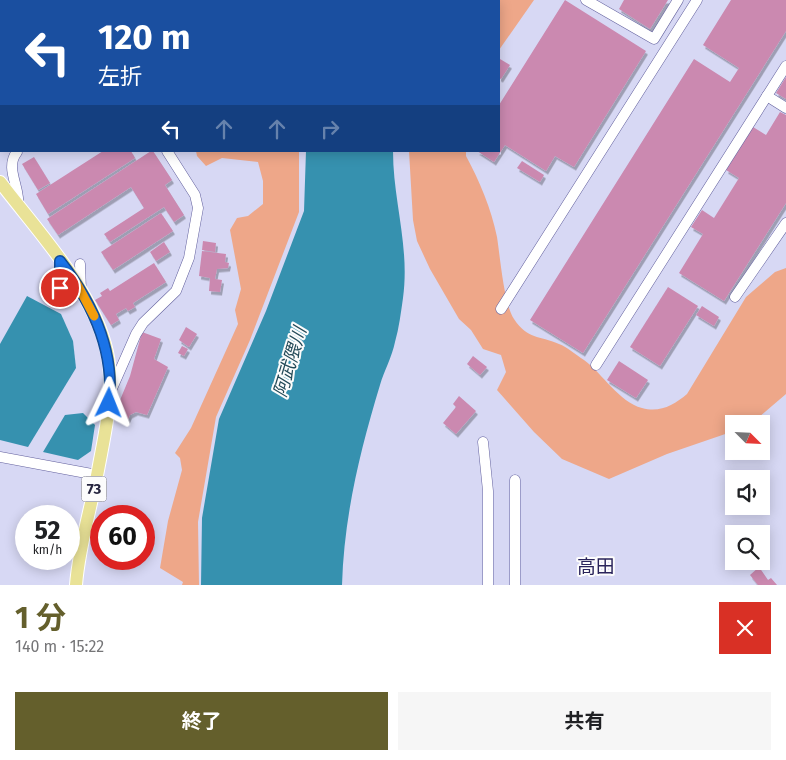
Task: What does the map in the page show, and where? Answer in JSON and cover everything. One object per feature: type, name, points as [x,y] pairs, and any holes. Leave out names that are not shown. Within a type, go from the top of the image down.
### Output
[{"type":"main road","name":"73","points":[[0,182],[81,291],[101,330],[107,353],[110,394],[76,585]]},
{"type":"street","points":[[586,0],[654,39],[678,0]]},
{"type":"street","points":[[501,309],[697,0]]},
{"type":"street","points":[[596,366],[786,66]]},
{"type":"street","points":[[767,96],[786,108]]},
{"type":"street","points":[[17,152],[11,159],[20,196],[18,206]]},
{"type":"street","points":[[110,394],[136,334],[143,323],[176,291],[189,258],[198,208],[195,195],[168,152]]},
{"type":"street","points":[[735,297],[786,223]]},
{"type":"street","points":[[60,261],[60,288]]},
{"type":"street","points":[[80,264],[81,291]]},
{"type":"street","points":[[483,442],[488,491],[488,585]]},
{"type":"street","points":[[0,457],[97,475]]},
{"type":"street","points":[[515,480],[515,585]]},
{"type":"shaded area","points":[[500,0],[534,0],[500,49]]},
{"type":"shaded area","points":[[196,152],[299,152],[299,212],[250,340],[216,417],[198,522],[199,585],[182,585],[183,582],[160,568],[168,521],[182,470],[180,458],[175,453],[191,428],[238,324],[235,310],[241,289],[230,230],[237,218],[248,216],[263,204],[263,181],[258,162],[222,158],[206,166],[197,156]]},
{"type":"shaded area","points":[[409,152],[466,152],[466,156],[492,216],[505,292],[514,319],[529,334],[552,341],[572,351],[591,366],[626,400],[634,405],[649,409],[661,409],[677,402],[687,394],[746,297],[775,272],[786,268],[786,394],[762,415],[725,415],[725,434],[667,454],[609,479],[562,459],[534,432],[497,390],[506,372],[501,355],[483,349],[471,330],[459,319],[430,269],[417,241],[413,220]]},
{"type":"water","name":"阿武隈川","points":[[306,152],[393,152],[403,242],[405,279],[403,298],[394,348],[373,410],[354,484],[343,559],[342,585],[201,585],[202,518],[219,419],[266,311],[304,211]]},
{"type":"water","points":[[27,296],[61,314],[73,341],[76,368],[28,447],[0,440],[0,344]]},
{"type":"water","points":[[83,413],[95,425],[91,451],[78,460],[43,452],[65,415]]},
{"type":"building","points":[[565,0],[646,51],[574,167],[555,156],[546,171],[505,145],[494,162],[479,152],[500,152],[500,103]]},
{"type":"building","points":[[624,0],[668,0],[650,29],[619,9]]},
{"type":"building","points":[[731,0],[786,0],[786,31],[583,353],[530,320],[694,59],[730,82],[739,68],[703,45]]},
{"type":"building","points":[[500,59],[510,65],[500,78]]},
{"type":"building","points":[[786,77],[786,99],[776,93]]},
{"type":"building","points":[[780,112],[786,115],[786,203],[724,301],[679,273],[703,234],[691,227],[702,210],[714,218],[739,178],[726,170],[753,127],[766,135]]},
{"type":"building","points":[[101,152],[132,152],[135,158],[48,214],[36,194]]},
{"type":"building","points":[[149,152],[154,152],[172,180],[165,185],[184,215],[174,222],[164,207],[110,242],[104,234],[144,208],[131,187],[58,235],[47,219]]},
{"type":"building","points":[[34,157],[50,183],[38,190],[22,164]]},
{"type":"building","points":[[522,161],[544,175],[540,182],[517,168]]},
{"type":"building","points":[[161,213],[173,231],[113,270],[101,252]]},
{"type":"building","points":[[203,241],[216,243],[215,252],[202,250]]},
{"type":"building","points":[[164,242],[170,252],[156,261],[150,252]]},
{"type":"building","points":[[202,251],[226,254],[225,262],[229,263],[228,268],[217,269],[215,279],[222,280],[220,292],[209,291],[210,278],[199,276]]},
{"type":"building","points":[[154,263],[166,282],[133,303],[135,307],[128,311],[126,308],[116,314],[119,320],[111,325],[95,300],[102,296],[100,293],[108,288],[110,291]]},
{"type":"building","points":[[668,287],[698,306],[660,366],[630,347]]},
{"type":"building","points":[[702,306],[719,317],[714,326],[696,315]]},
{"type":"building","points":[[186,327],[197,334],[189,347],[179,340]]},
{"type":"building","points":[[142,332],[161,339],[154,359],[168,367],[147,415],[136,412],[130,415],[127,422],[117,418],[121,407],[118,405],[130,376]]},
{"type":"building","points":[[182,346],[188,349],[184,356],[178,353]]},
{"type":"building","points":[[473,356],[487,367],[480,375],[467,364]]},
{"type":"building","points":[[619,361],[648,380],[636,398],[607,380]]},
{"type":"building","points":[[459,396],[476,411],[456,434],[443,423],[456,407],[453,404]]},
{"type":"building","points":[[756,570],[761,570],[768,580],[771,578],[777,585],[758,585],[750,575]]},
{"type":"slow traffic","points":[[77,284],[94,316]]},
{"type":"district","name":"高田","points":[[596,566]]},
{"type":"route","points":[[60,288],[60,261],[79,287],[101,330],[110,376],[109,403]]}]
